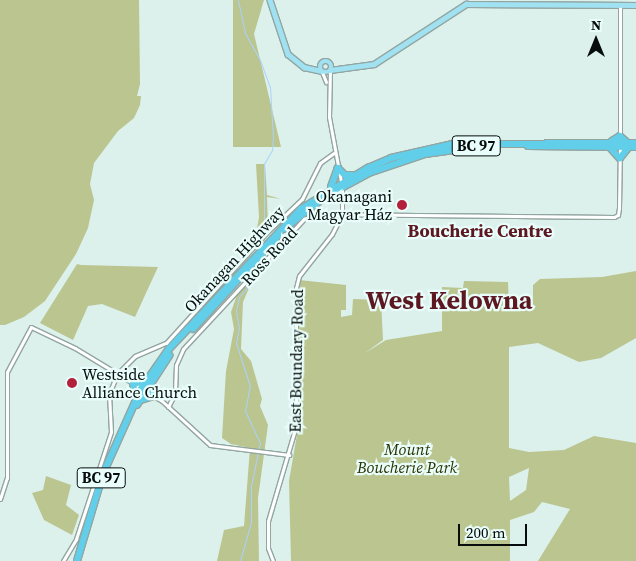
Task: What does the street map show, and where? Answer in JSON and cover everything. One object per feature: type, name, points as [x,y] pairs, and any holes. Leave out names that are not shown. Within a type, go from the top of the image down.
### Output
[{"type":"highway","points":[[620,142],[631,146],[620,158],[610,145],[620,142]]},
{"type":"highway","name":"Okanagan Highway","points":[[341,185],[348,184],[404,160],[444,150],[481,146],[610,145],[620,142],[631,146],[636,143]]},
{"type":"highway","name":"Okanagan Highway","points":[[78,561],[108,471],[137,401],[148,382],[170,353],[266,246],[329,192],[359,173],[391,158],[452,144],[610,145]]},
{"type":"highway","points":[[348,184],[343,199],[329,192],[338,168],[345,175],[359,173]]},
{"type":"highway","points":[[148,382],[154,396],[145,397],[137,401],[133,384],[148,382]]},
{"type":"main road","points":[[270,0],[288,54],[295,62],[322,71],[349,69],[374,64],[466,4],[636,5]]},
{"type":"main road","points":[[309,68],[321,63],[349,69]]},
{"type":"main road","points":[[321,63],[322,71]]},
{"type":"main road","points":[[330,71],[331,64]]},
{"type":"street","name":"Ross Road","points":[[168,407],[175,393],[176,365],[183,349],[266,246],[309,216],[342,214],[614,217],[618,215],[620,5]]},
{"type":"street","points":[[322,71],[327,87],[334,153],[343,199],[342,214]]},
{"type":"street","points":[[327,87],[330,71]]},
{"type":"street","points":[[63,561],[76,539],[111,432],[109,394],[118,374],[124,365],[135,356],[166,343],[266,246],[302,199],[320,163],[334,153]]},
{"type":"street","name":"East Boundary Road","points":[[273,561],[268,548],[268,521],[296,426],[294,302],[299,276],[332,234],[342,214]]},
{"type":"street","points":[[0,499],[4,494],[7,478],[7,368],[31,327],[75,348],[154,396],[210,446],[289,455]]},
{"type":"street","points":[[124,365],[124,378]]},
{"type":"green space","points":[[0,0],[139,0],[140,84],[137,96],[141,96],[140,105],[134,118],[118,131],[94,163],[90,184],[94,200],[88,228],[76,254],[45,301],[24,317],[5,325],[0,325]]},
{"type":"green space","points":[[233,0],[264,0],[254,34],[281,147],[233,147]]},
{"type":"green space","points":[[256,164],[265,164],[267,195],[281,199],[267,197],[268,227],[255,241],[259,217]]},
{"type":"green space","points":[[77,264],[158,267],[135,317],[102,304],[88,306],[73,340],[40,323]]},
{"type":"green space","name":"Mount Boucherie Park","points":[[636,271],[636,338],[601,358],[579,362],[538,343],[509,347],[509,448],[529,452],[564,450],[594,436],[636,443],[636,561],[538,561],[570,509],[542,502],[534,512],[510,520],[510,561],[291,561],[289,481],[299,423],[299,364],[294,364],[294,302],[299,280],[346,285],[346,310],[341,310],[341,317],[352,315],[353,299],[381,300],[383,340],[365,353],[386,340],[442,331],[442,287],[463,288],[464,281],[508,282],[509,307],[533,299],[533,285],[540,279],[602,277]],"holes":[[[529,468],[526,490],[510,501],[509,477]]]},
{"type":"green space","points":[[255,274],[243,302],[241,349],[251,361],[262,399],[260,406],[268,425],[258,498],[259,561],[217,561],[224,530],[244,526],[250,448],[231,444],[222,438],[226,371],[234,329],[231,312],[238,292]]},
{"type":"green space","points":[[46,476],[71,485],[66,505],[79,515],[72,535],[44,520],[32,493],[43,490]]},
{"type":"waterway","points":[[238,0],[245,33],[260,60],[270,87],[273,137],[272,150],[264,164],[264,232]]},
{"type":"waterway","points":[[264,236],[265,245]]},
{"type":"waterway","points":[[240,561],[251,522],[251,486],[260,443],[245,411],[250,386],[236,343],[239,328],[236,311],[239,297],[268,265],[267,251]]},
{"type":"place","name":"Okanagani Magyar Ház","points":[[402,205]]},
{"type":"place","name":"Westside Alliance Church","points":[[72,383]]},
{"type":"district","name":"Boucherie Centre","points":[[480,231]]},
{"type":"district","name":"West Kelowna","points":[[449,301]]}]
